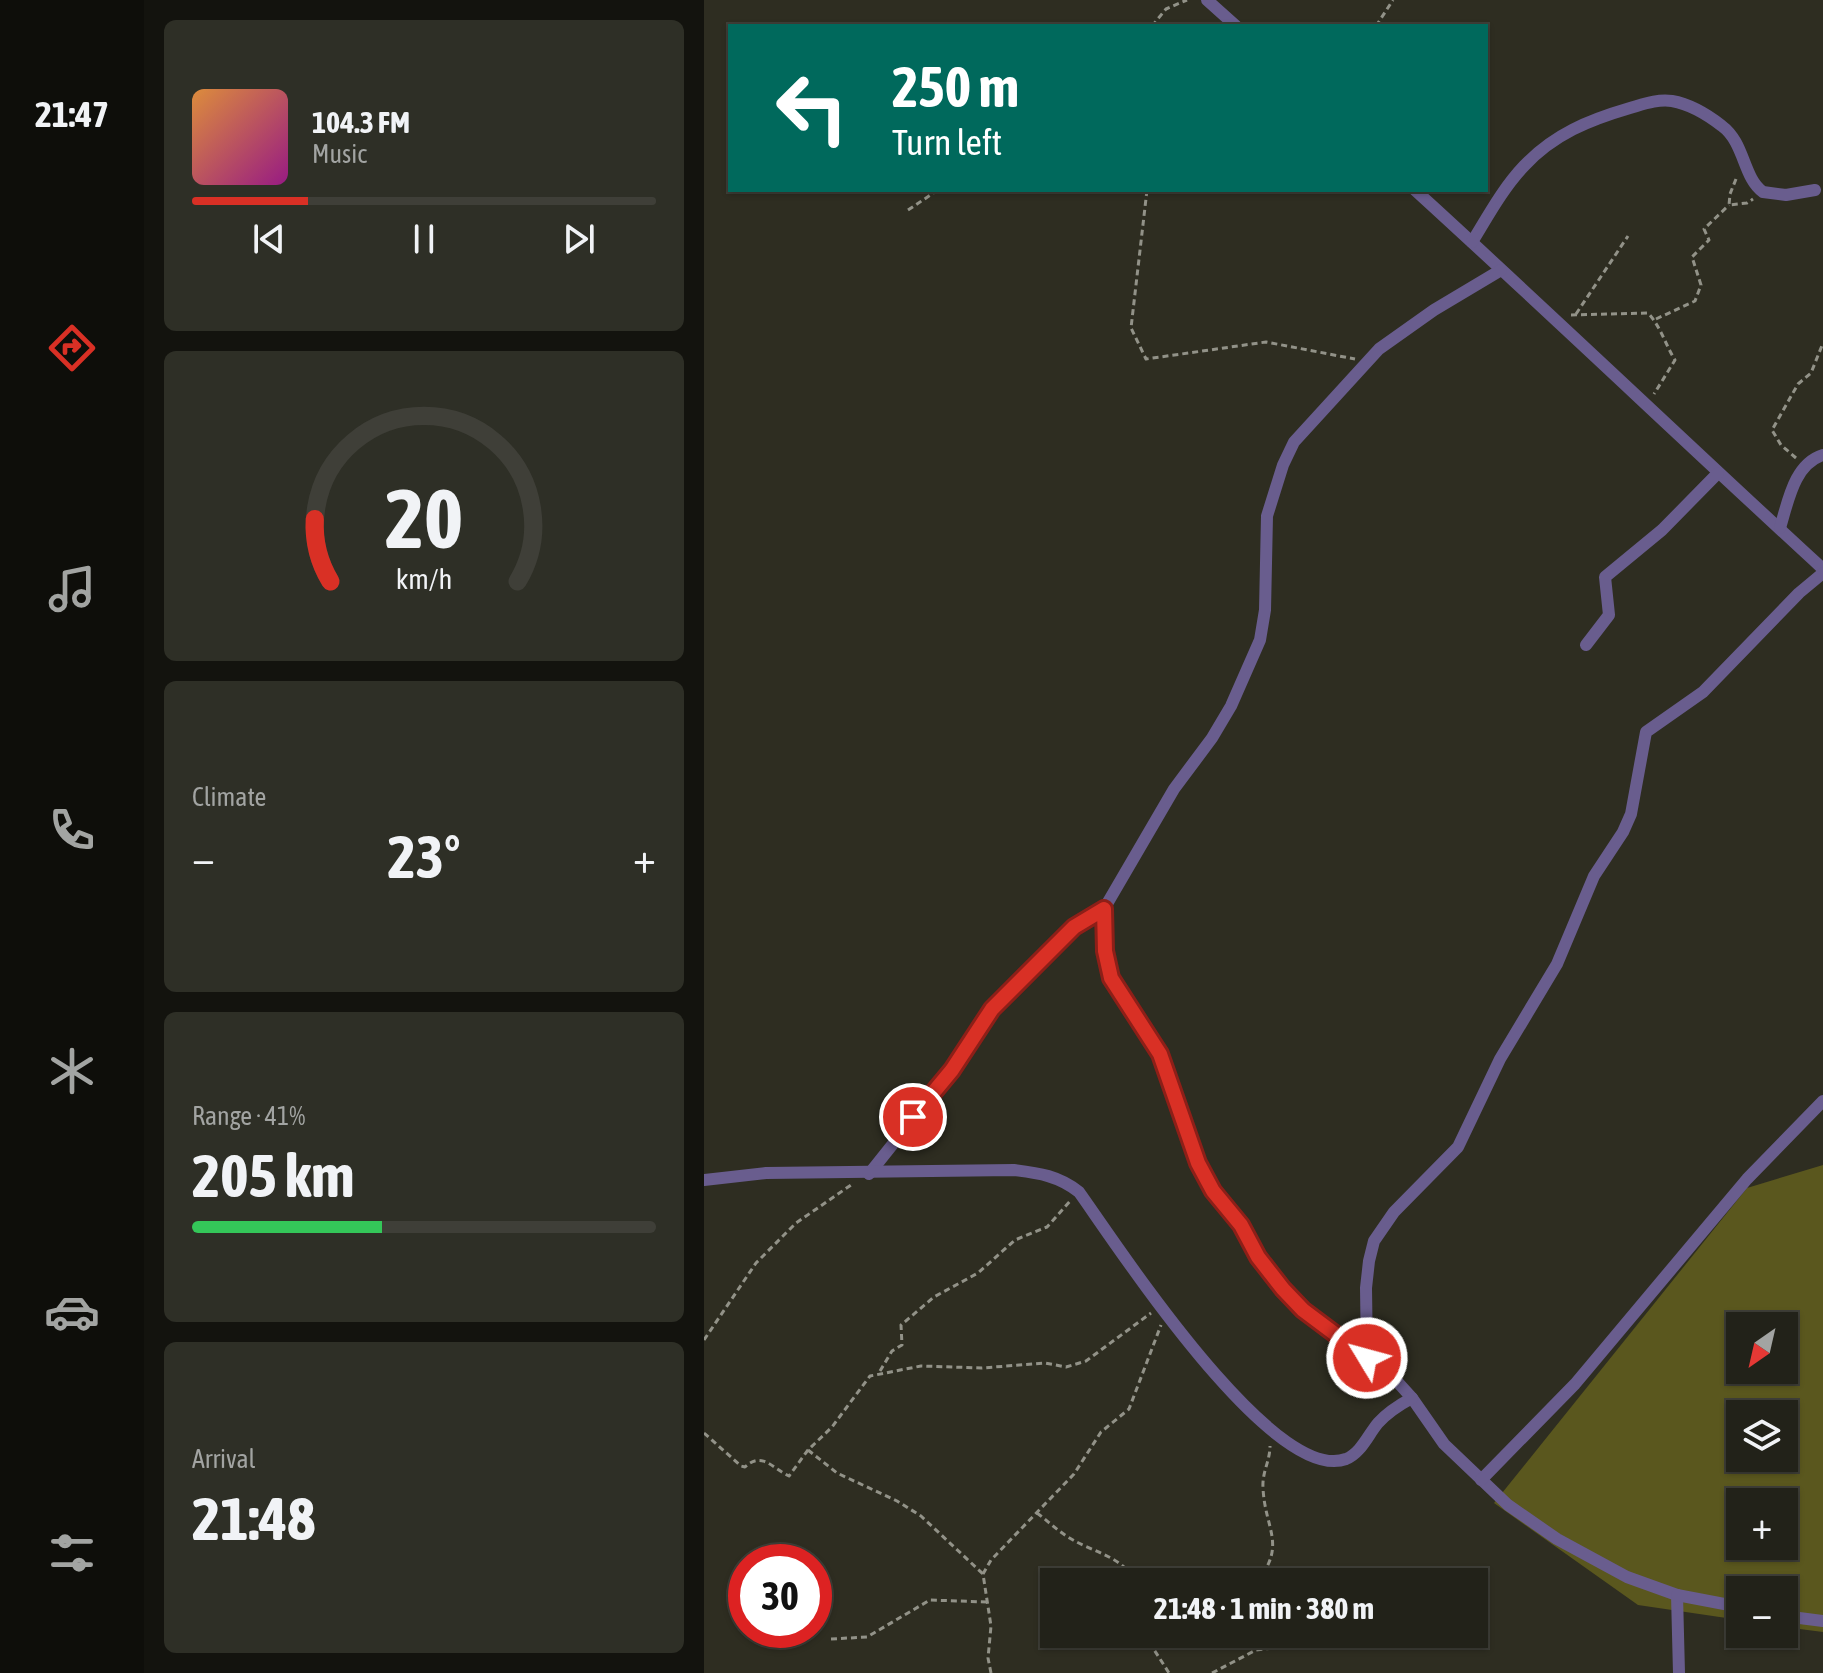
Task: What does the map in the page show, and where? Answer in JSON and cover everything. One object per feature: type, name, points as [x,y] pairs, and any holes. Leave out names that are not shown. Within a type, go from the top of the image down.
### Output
[{"type":"street","points":[[1207,0],[1234,24]]},
{"type":"street","points":[[1472,242],[1522,168],[1542,148],[1570,129],[1648,102],[1685,104],[1722,126],[1738,144],[1754,181],[1763,192],[1786,195],[1815,190]]},
{"type":"street","points":[[1367,1358],[1366,1288],[1374,1241],[1394,1212],[1458,1147],[1500,1059],[1557,964],[1594,876],[1631,814],[1646,732],[1703,692],[1823,571],[1648,404],[1417,192]]},
{"type":"street","points":[[869,1174],[952,1070],[992,1009],[1074,927],[1104,909],[1174,789],[1225,717],[1260,640],[1265,610],[1267,516],[1283,465],[1294,442],[1379,349],[1434,310],[1501,270]]},
{"type":"street","points":[[1780,528],[1790,492],[1805,465],[1823,455]]},
{"type":"street","points":[[1586,645],[1609,615],[1605,577],[1662,530],[1718,473]]},
{"type":"street","points":[[1104,909],[1105,951],[1111,978],[1160,1054],[1198,1163],[1213,1191],[1241,1225],[1258,1257],[1283,1289],[1303,1310],[1393,1377],[1444,1444],[1508,1505],[1557,1539],[1627,1577],[1677,1595],[1726,1604]]},
{"type":"street","points":[[1481,1480],[1575,1384],[1747,1179],[1823,1101]]},
{"type":"street","points":[[704,1180],[766,1173],[1014,1170],[1065,1180],[1079,1192],[1162,1310],[1264,1426],[1315,1458],[1331,1461],[1346,1459],[1359,1450],[1391,1410],[1412,1398]]},
{"type":"street","points":[[1677,1595],[1679,1673]]},
{"type":"street","points":[[1798,1618],[1823,1621]]},
{"type":"path","points":[[1154,24],[1166,9],[1187,0]]},
{"type":"path","points":[[1377,24],[1393,0]]},
{"type":"path","points":[[1729,205],[1743,155]]},
{"type":"path","points":[[908,210],[935,192]]},
{"type":"path","points":[[1147,192],[1131,328],[1146,359],[1266,342],[1367,361]]},
{"type":"path","points":[[1655,320],[1695,301],[1701,285],[1692,257],[1709,240],[1704,229],[1729,205],[1747,203],[1763,192]]},
{"type":"path","points":[[1576,314],[1628,236]]},
{"type":"path","points":[[1556,319],[1576,314],[1648,313],[1659,324],[1664,343],[1675,360],[1648,404]]},
{"type":"path","points":[[1805,465],[1781,445],[1772,430],[1798,384],[1811,373],[1823,343]]},
{"type":"path","points":[[704,1340],[756,1263],[796,1223],[869,1174]]},
{"type":"path","points":[[879,1374],[892,1351],[902,1345],[901,1325],[934,1297],[978,1273],[1015,1240],[1047,1227],[1079,1192]]},
{"type":"path","points":[[704,1433],[741,1466],[745,1467],[753,1459],[760,1459],[789,1476],[808,1450],[832,1427],[870,1376],[921,1366],[982,1368],[1045,1363],[1066,1367],[1086,1361],[1162,1310]]},
{"type":"path","points":[[991,1673],[988,1658],[991,1626],[983,1574],[991,1560],[1074,1474],[1101,1432],[1129,1409],[1162,1310]]},
{"type":"path","points":[[1264,1426],[1270,1443],[1270,1456],[1264,1467],[1263,1488],[1275,1551],[1268,1568]]},
{"type":"path","points":[[808,1450],[837,1473],[897,1501],[921,1516],[983,1574]]},
{"type":"path","points":[[1037,1513],[1071,1539],[1114,1559],[1126,1568]]},
{"type":"path","points":[[832,1639],[867,1637],[930,1600],[987,1602]]},
{"type":"path","points":[[1153,1648],[1169,1673]]},
{"type":"path","points":[[1212,1673],[1256,1650],[1274,1648]]},
{"type":"shaded area","points":[[1823,1165],[1823,1632],[1798,1629],[1798,1576],[1726,1576],[1726,1618],[1638,1605],[1494,1503],[1747,1188]]},
{"type":"route","points":[[913,1117],[952,1070],[992,1009],[1074,927],[1104,909],[1105,951],[1111,978],[1160,1054],[1198,1163],[1213,1191],[1241,1225],[1258,1257],[1283,1289],[1303,1310],[1367,1358]]}]
